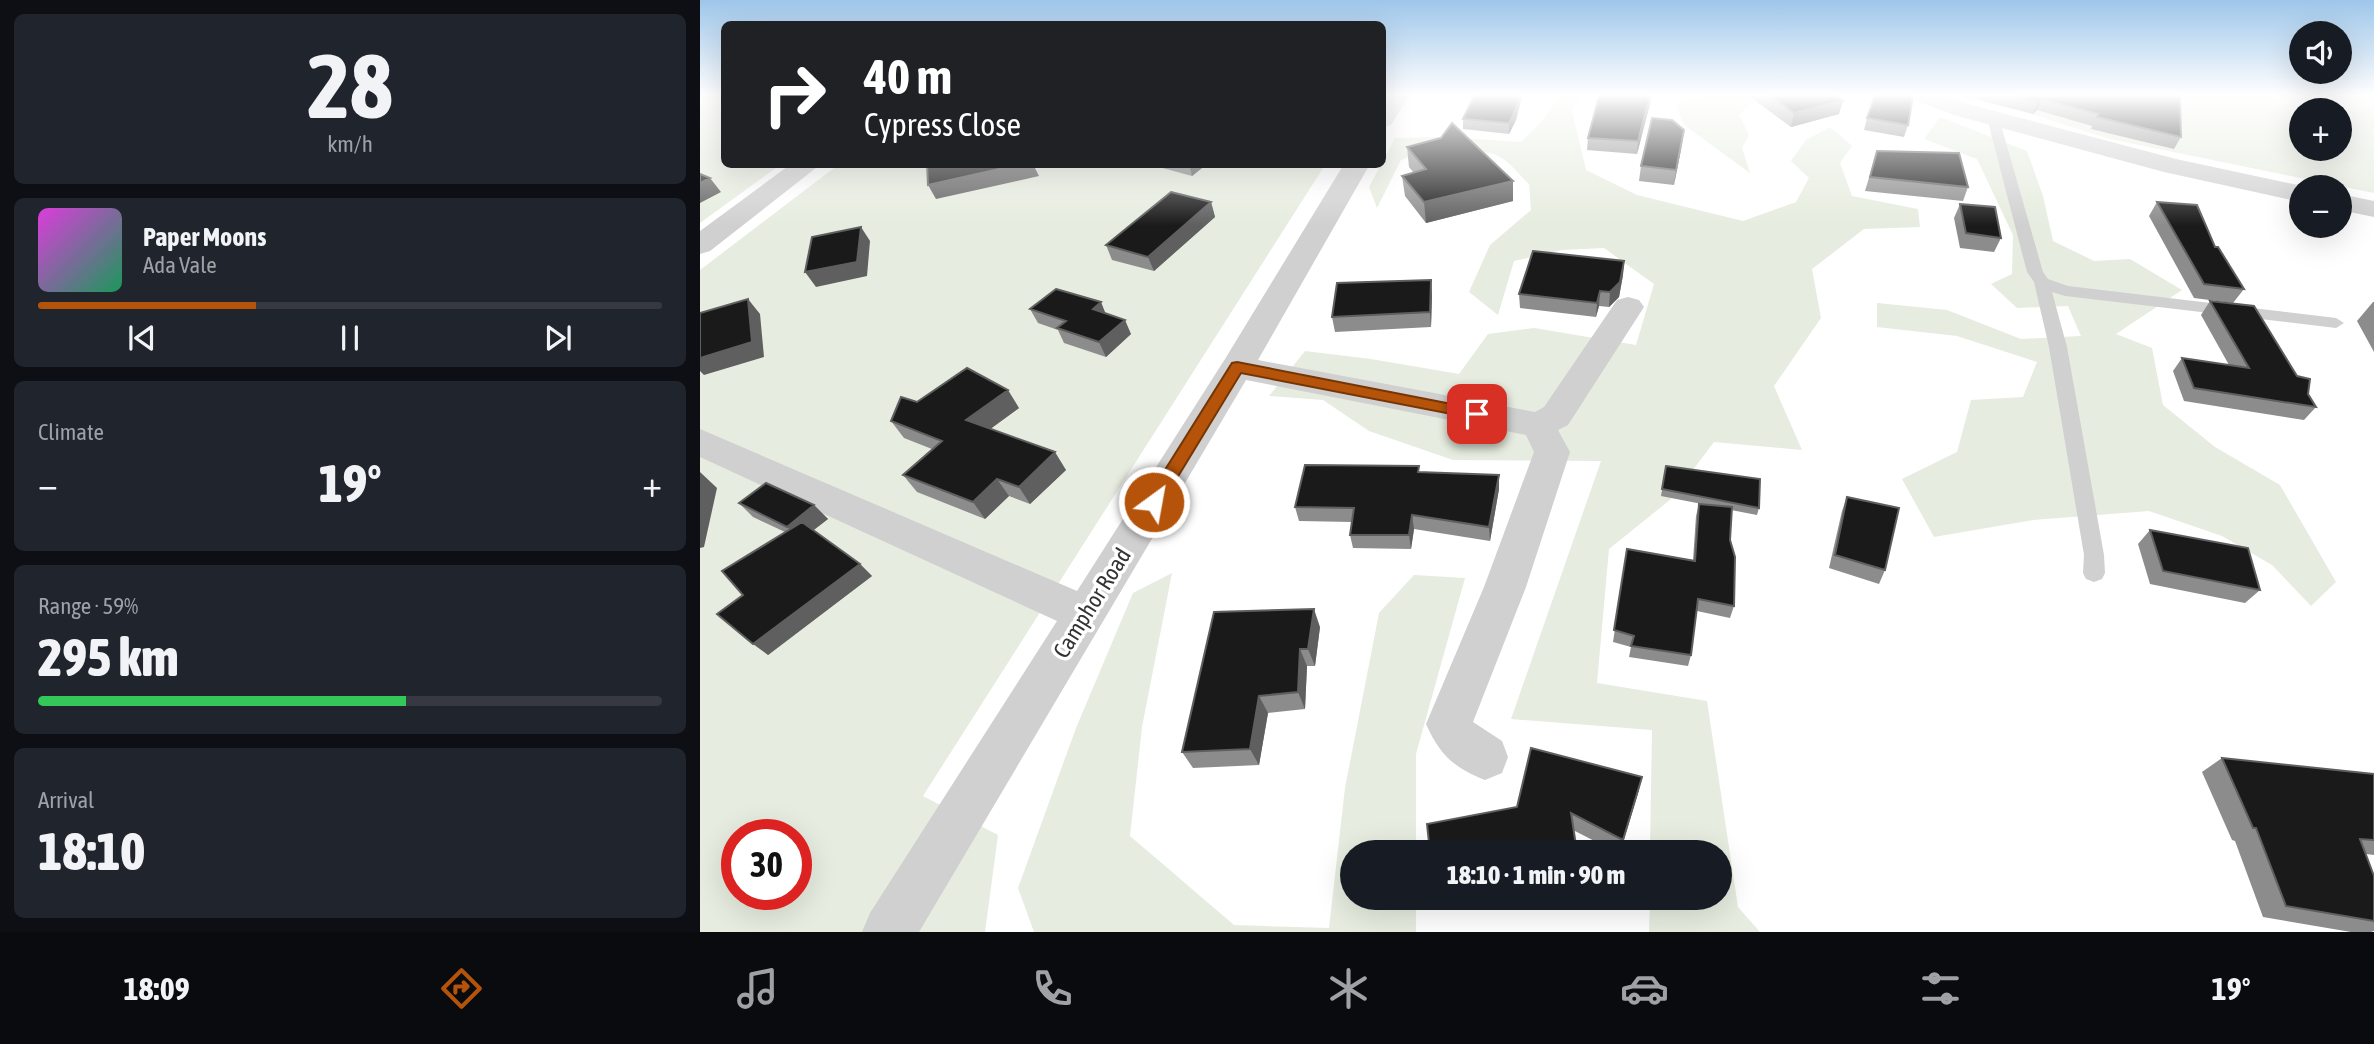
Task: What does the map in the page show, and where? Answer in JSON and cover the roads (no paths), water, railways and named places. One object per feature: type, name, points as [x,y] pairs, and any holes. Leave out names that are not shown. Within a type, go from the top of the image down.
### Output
[{"type":"street","points":[[2074,139],[2173,166],[2289,191]]},
{"type":"street","points":[[700,245],[803,168]]},
{"type":"street","name":"Camphor Road","points":[[889,932],[1237,367],[1355,168]]},
{"type":"street","points":[[2352,204],[2374,209]]},
{"type":"street","points":[[1237,367],[1538,425],[1556,416],[1628,307]]},
{"type":"street","points":[[1485,757],[1456,737],[1449,724],[1505,587],[1552,452],[1538,425]]},
{"type":"street","points":[[700,442],[1085,614]]},
{"type":"lane","points":[[1999,139],[2035,272],[2042,282],[2058,346],[2094,555],[2094,573]]},
{"type":"lane","points":[[2042,282],[2065,291],[2336,323]]}]
